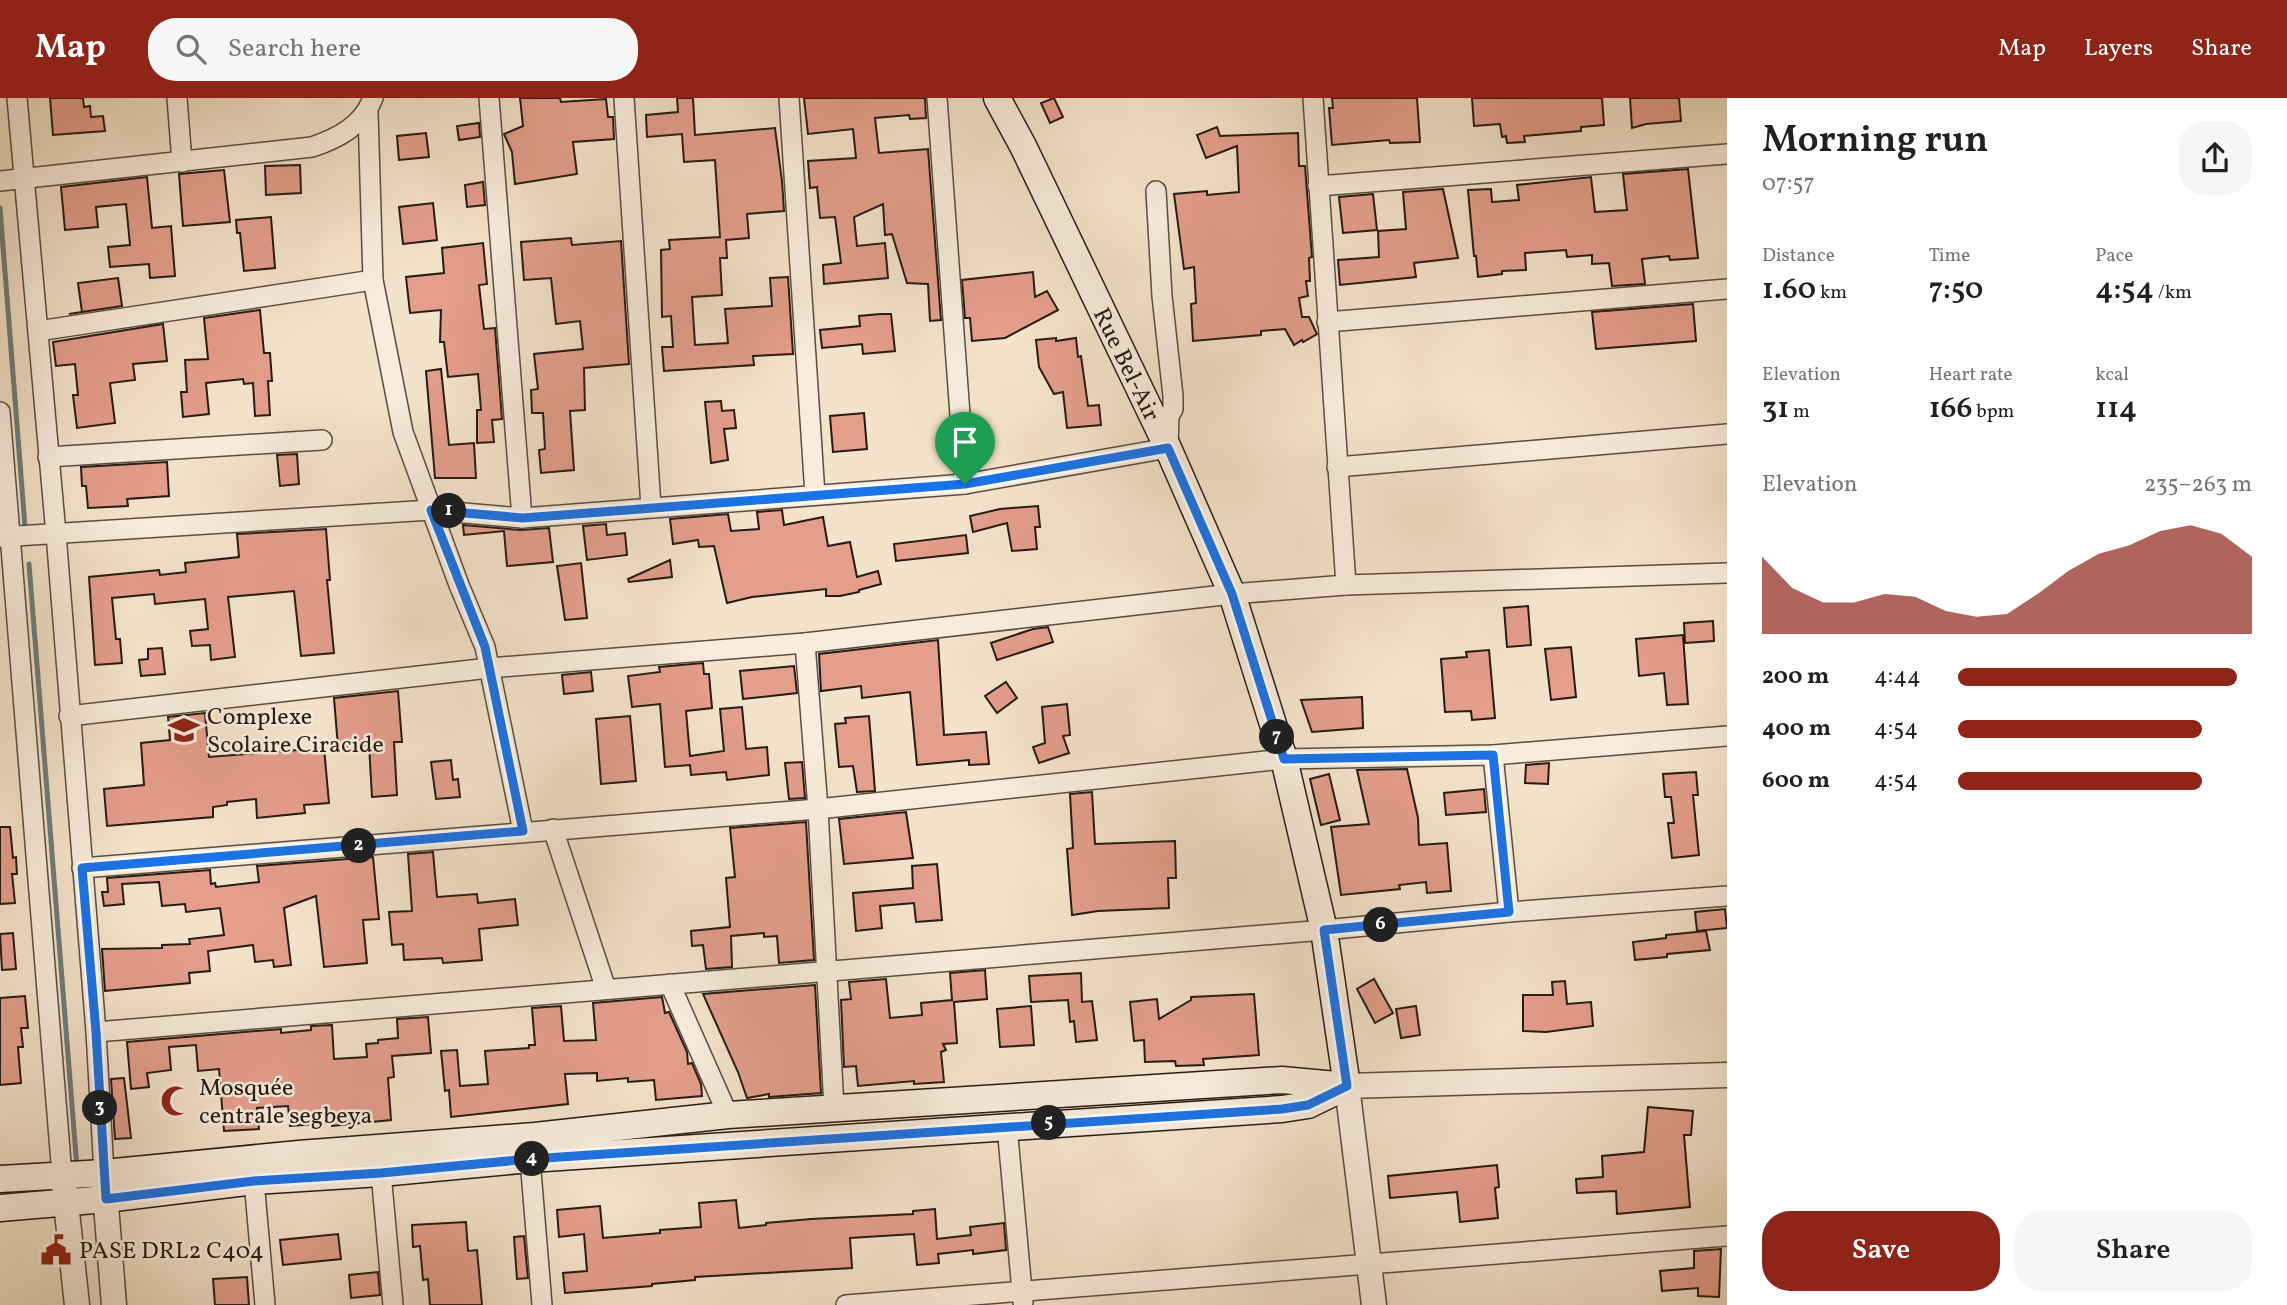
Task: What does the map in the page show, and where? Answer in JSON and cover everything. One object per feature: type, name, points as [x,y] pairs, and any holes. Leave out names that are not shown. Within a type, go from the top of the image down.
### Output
[{"type":"main road","name":"Rue Bel-Air","points":[[997,98],[1023,146],[1168,448],[1232,594],[1284,759],[1324,930],[1347,1086]]},
{"type":"main road","points":[[0,1208],[66,1202],[105,1186],[299,1154],[535,1136],[728,1115],[1282,1080],[1347,1086]]},
{"type":"main road","points":[[0,1179],[62,1175],[105,1186],[381,1173],[530,1159],[1282,1109],[1308,1105],[1347,1086]]},
{"type":"street","points":[[17,98],[56,534],[96,1032],[114,1305]]},
{"type":"street","points":[[177,98],[182,162]]},
{"type":"street","points":[[489,98],[523,518]]},
{"type":"street","points":[[624,98],[651,507]]},
{"type":"street","points":[[789,98],[815,495]]},
{"type":"street","points":[[937,98],[965,484]]},
{"type":"street","points":[[1313,98],[1346,585]]},
{"type":"street","points":[[0,181],[312,147],[330,141],[357,123],[371,105]]},
{"type":"street","points":[[371,105],[373,280],[403,432],[485,647],[523,831]]},
{"type":"street","points":[[1318,186],[1727,154]]},
{"type":"street","points":[[6,536],[431,510],[523,518],[965,484],[1168,448],[1173,396],[1162,296],[1156,191]]},
{"type":"street","points":[[38,331],[373,280]]},
{"type":"street","points":[[1327,322],[1727,289]]},
{"type":"street","points":[[0,412],[6,536],[62,1175],[77,1305]]},
{"type":"street","points":[[1337,467],[1727,434]]},
{"type":"street","points":[[48,457],[321,440]]},
{"type":"street","points":[[69,716],[489,668],[805,643],[1232,594],[1346,585],[1727,573]]},
{"type":"street","points":[[805,643],[818,809],[834,1108]]},
{"type":"street","points":[[82,868],[818,809],[1284,759],[1493,755],[1727,736]]},
{"type":"street","points":[[1493,755],[1509,912]]},
{"type":"street","points":[[553,829],[606,989]]},
{"type":"street","points":[[96,1032],[1324,930],[1509,912],[1727,896]]},
{"type":"street","points":[[670,984],[728,1115]]},
{"type":"street","points":[[1374,1305],[1347,1086],[1727,1075]]},
{"type":"street","points":[[1007,1126],[1023,1299]]},
{"type":"street","points":[[530,1159],[541,1305]]},
{"type":"street","points":[[381,1173],[393,1305]]},
{"type":"street","points":[[254,1181],[265,1305]]},
{"type":"street","points":[[846,1305],[1023,1299],[1368,1265],[1727,1236]]},
{"type":"building","points":[[50,98],[83,98],[84,107],[90,106],[91,117],[103,116],[105,131],[53,135]]},
{"type":"building","points":[[520,98],[560,98],[561,102],[606,99],[608,117],[613,117],[614,139],[573,142],[577,174],[515,184],[512,152],[504,134],[523,126]]},
{"type":"building","points":[[677,98],[693,98],[695,135],[775,128],[782,181],[784,211],[747,214],[749,238],[726,240],[727,258],[720,258],[722,295],[692,297],[695,345],[728,343],[725,309],[772,306],[770,278],[788,277],[793,354],[753,356],[754,365],[664,371],[662,347],[673,347],[671,316],[662,317],[661,250],[670,249],[669,240],[720,237],[715,160],[684,162],[682,134],[647,137],[646,115],[678,112]]},
{"type":"building","points":[[804,98],[925,98],[926,118],[910,119],[909,115],[875,118],[879,153],[928,149],[941,320],[930,321],[928,284],[907,283],[892,234],[885,235],[883,204],[854,217],[857,246],[885,243],[888,278],[824,284],[823,265],[841,263],[835,217],[820,218],[817,187],[810,188],[808,161],[856,158],[853,129],[808,134]]},
{"type":"building","points":[[1054,98],[1063,117],[1050,123],[1041,103]]},
{"type":"building","points":[[1332,98],[1417,98],[1420,142],[1390,143],[1389,140],[1332,145],[1329,108],[1333,108]]},
{"type":"building","points":[[1472,98],[1602,98],[1604,125],[1581,127],[1581,131],[1524,136],[1525,142],[1507,143],[1506,136],[1502,137],[1500,124],[1474,126]]},
{"type":"building","points":[[1630,98],[1679,98],[1681,121],[1632,128]]},
{"type":"building","points":[[479,123],[480,137],[459,140],[457,126]]},
{"type":"building","points":[[1217,127],[1220,136],[1298,133],[1299,166],[1305,166],[1312,257],[1309,258],[1310,281],[1306,281],[1308,296],[1299,298],[1302,317],[1309,317],[1317,334],[1303,342],[1302,340],[1294,345],[1285,329],[1261,331],[1261,335],[1193,341],[1191,304],[1196,303],[1194,267],[1184,269],[1174,194],[1239,192],[1237,146],[1206,158],[1197,135]]},
{"type":"building","points":[[426,133],[429,157],[399,160],[397,136]]},
{"type":"building","points":[[300,165],[301,193],[266,195],[265,166]]},
{"type":"building","points":[[1688,169],[1698,258],[1670,260],[1669,256],[1642,259],[1645,284],[1612,286],[1609,263],[1592,264],[1592,255],[1567,257],[1566,250],[1525,253],[1526,270],[1502,271],[1502,274],[1478,277],[1468,190],[1491,189],[1492,202],[1519,200],[1517,185],[1591,177],[1595,212],[1627,210],[1623,174]]},
{"type":"building","points":[[224,170],[230,222],[183,226],[179,174]]},
{"type":"building","points":[[147,177],[152,228],[171,226],[175,276],[150,278],[149,264],[110,267],[108,247],[130,245],[126,204],[96,207],[98,227],[65,230],[61,187]]},
{"type":"building","points":[[483,182],[485,205],[467,207],[465,185]]},
{"type":"building","points":[[1443,189],[1458,258],[1414,263],[1416,277],[1340,285],[1338,260],[1379,257],[1378,231],[1406,229],[1403,192]]},
{"type":"building","points":[[1373,194],[1377,230],[1343,233],[1339,197]]},
{"type":"building","points":[[433,203],[437,240],[403,244],[399,207]]},
{"type":"building","points":[[271,217],[275,268],[244,271],[236,220]]},
{"type":"building","points":[[571,238],[572,245],[621,241],[629,364],[584,368],[585,410],[570,411],[574,470],[541,473],[539,450],[545,449],[543,413],[532,413],[531,390],[538,389],[534,354],[583,349],[580,321],[556,324],[551,278],[524,280],[521,242]]},
{"type":"building","points":[[483,243],[487,284],[479,285],[484,329],[495,328],[502,419],[492,420],[494,442],[477,443],[477,410],[481,410],[478,374],[448,377],[444,342],[440,342],[441,310],[410,313],[406,277],[444,273],[442,248]]},
{"type":"building","points":[[1033,272],[1035,297],[1047,291],[1058,310],[1005,338],[972,341],[970,318],[965,318],[962,280]]},
{"type":"building","points":[[118,278],[122,306],[69,314],[82,312],[78,283]]},
{"type":"building","points":[[1693,304],[1696,341],[1596,349],[1592,312]]},
{"type":"building","points":[[260,310],[264,353],[270,353],[270,415],[255,416],[253,383],[244,384],[243,379],[206,383],[209,414],[183,417],[181,392],[187,392],[185,360],[208,359],[204,318]]},
{"type":"building","points":[[891,314],[895,351],[863,354],[862,344],[822,348],[820,330],[860,326],[859,316]]},
{"type":"building","points":[[163,324],[167,361],[133,364],[135,380],[110,383],[115,423],[77,428],[73,395],[78,395],[75,364],[56,366],[53,342]]},
{"type":"building","points":[[1056,338],[1056,341],[1076,338],[1088,406],[1099,405],[1101,425],[1067,428],[1063,392],[1054,394],[1039,367],[1036,340]]},
{"type":"building","points":[[441,369],[449,445],[474,443],[476,478],[435,478],[426,371]]},
{"type":"building","points":[[721,401],[722,411],[734,410],[736,428],[724,429],[728,460],[711,463],[705,402]]},
{"type":"building","points":[[864,413],[867,449],[833,452],[830,416]]},
{"type":"building","points":[[297,454],[299,484],[280,486],[277,455]]},
{"type":"building","points":[[167,462],[169,496],[127,499],[128,506],[88,508],[86,486],[82,486],[81,467]]},
{"type":"building","points":[[1038,506],[1040,527],[1035,527],[1037,549],[1012,551],[1007,523],[973,532],[970,516],[1000,509]]},
{"type":"building","points":[[782,510],[784,525],[823,517],[828,546],[850,542],[857,577],[878,571],[881,584],[840,596],[826,596],[826,589],[752,597],[727,603],[714,546],[699,547],[698,540],[673,544],[670,519],[728,514],[731,531],[759,529],[757,512]]},
{"type":"building","points":[[606,524],[607,535],[625,533],[627,555],[587,560],[583,526]]},
{"type":"building","points":[[463,525],[521,530],[549,528],[553,562],[507,566],[504,531],[464,535]]},
{"type":"building","points":[[326,529],[330,580],[327,580],[334,653],[301,656],[294,591],[228,597],[235,657],[211,660],[210,645],[192,646],[190,631],[208,629],[205,599],[155,604],[154,594],[112,598],[116,639],[120,639],[122,663],[95,665],[89,577],[159,570],[160,575],[186,572],[185,563],[239,557],[237,534]]},
{"type":"building","points":[[966,535],[968,553],[896,561],[894,544]]},
{"type":"building","points":[[670,560],[672,577],[629,582],[628,579]]},
{"type":"building","points":[[581,563],[587,618],[565,620],[557,566]]},
{"type":"building","points":[[1528,606],[1531,645],[1507,647],[1504,608]]},
{"type":"building","points":[[1713,621],[1714,641],[1685,643],[1684,623]]},
{"type":"building","points":[[1048,627],[1053,642],[997,660],[991,643],[1033,629]]},
{"type":"building","points":[[1683,635],[1688,704],[1667,705],[1664,673],[1639,676],[1636,639]]},
{"type":"building","points":[[938,640],[944,735],[986,732],[989,764],[969,765],[969,760],[917,765],[910,692],[862,698],[861,686],[821,691],[819,654]]},
{"type":"building","points":[[1571,647],[1576,697],[1551,700],[1545,649]]},
{"type":"building","points":[[162,648],[165,674],[141,676],[139,660],[148,659],[148,649]]},
{"type":"building","points":[[1489,650],[1495,718],[1472,720],[1471,711],[1445,712],[1441,659],[1467,657],[1466,652]]},
{"type":"building","points":[[703,663],[704,674],[709,674],[712,708],[686,711],[690,756],[724,751],[720,709],[742,707],[746,749],[767,747],[769,775],[727,780],[726,772],[691,775],[690,765],[665,767],[660,704],[632,707],[628,676],[660,672],[659,667]]},
{"type":"building","points":[[794,666],[797,693],[743,699],[740,671]]},
{"type":"building","points":[[591,672],[593,691],[564,694],[562,675]]},
{"type":"building","points":[[1006,682],[1017,698],[997,713],[985,696]]},
{"type":"building","points":[[398,691],[402,742],[394,742],[397,795],[372,797],[369,745],[338,747],[334,698]]},
{"type":"building","points":[[1362,697],[1363,728],[1312,732],[1301,700]]},
{"type":"building","points":[[1067,704],[1070,735],[1063,736],[1069,753],[1039,763],[1033,747],[1045,743],[1042,707]]},
{"type":"building","points":[[205,713],[209,757],[324,748],[329,803],[304,805],[305,813],[257,818],[256,799],[227,802],[227,805],[213,807],[213,817],[107,826],[104,789],[144,785],[141,743],[170,740],[168,717]]},
{"type":"building","points":[[630,716],[636,781],[601,784],[596,719]]},
{"type":"building","points":[[869,716],[875,791],[857,792],[853,766],[839,767],[835,724],[846,723],[845,718]]},
{"type":"building","points":[[451,760],[453,780],[458,779],[460,797],[436,799],[431,762]]},
{"type":"building","points":[[802,762],[805,798],[789,799],[785,763]]},
{"type":"building","points":[[1549,763],[1548,784],[1525,783],[1526,765]]},
{"type":"building","points":[[1407,769],[1418,818],[1419,845],[1447,843],[1451,891],[1427,893],[1426,882],[1399,885],[1400,889],[1341,895],[1331,827],[1369,824],[1357,770]]},
{"type":"building","points":[[1696,772],[1698,795],[1693,795],[1699,855],[1672,858],[1668,823],[1674,823],[1671,797],[1665,797],[1663,774]]},
{"type":"building","points":[[1329,774],[1340,820],[1321,825],[1310,779]]},
{"type":"building","points":[[1484,789],[1486,812],[1446,815],[1444,793]]},
{"type":"building","points":[[1092,792],[1095,844],[1175,841],[1176,878],[1168,878],[1169,908],[1098,911],[1072,915],[1067,849],[1073,848],[1070,794]]},
{"type":"building","points":[[906,812],[913,858],[844,864],[839,819]]},
{"type":"building","points":[[806,822],[814,960],[779,963],[777,936],[764,937],[764,933],[731,936],[732,967],[706,969],[703,945],[692,946],[691,931],[730,927],[726,878],[735,877],[730,828]]},
{"type":"building","points":[[0,827],[10,827],[13,858],[16,857],[17,874],[12,874],[15,903],[0,904]]},
{"type":"building","points":[[433,852],[437,897],[477,894],[478,903],[515,899],[518,925],[479,929],[482,960],[443,963],[442,958],[404,960],[403,944],[392,945],[389,912],[412,911],[408,854]]},
{"type":"building","points":[[373,857],[379,919],[363,920],[367,963],[324,967],[316,896],[284,908],[291,965],[274,967],[273,960],[255,962],[253,945],[208,951],[210,971],[189,973],[190,983],[105,991],[102,949],[162,948],[162,945],[190,944],[189,939],[224,935],[220,908],[186,912],[185,904],[162,906],[159,882],[122,884],[124,904],[104,906],[102,892],[108,892],[107,878],[210,870],[211,884],[215,883],[216,887],[259,882],[257,866]]},
{"type":"building","points":[[937,864],[942,920],[916,922],[914,903],[880,906],[882,928],[856,931],[853,893],[913,888],[912,866]]},
{"type":"building","points":[[1725,909],[1727,928],[1697,931],[1695,912]]},
{"type":"building","points":[[1706,931],[1710,950],[1635,960],[1633,942]]},
{"type":"building","points":[[13,933],[16,969],[2,970],[0,934]]},
{"type":"building","points":[[985,970],[987,999],[954,1002],[957,1043],[943,1044],[946,1050],[941,1052],[944,1082],[914,1084],[914,1081],[858,1086],[856,1066],[844,1067],[841,1000],[851,999],[849,982],[886,979],[890,1018],[922,1015],[921,1003],[952,1000],[950,973]]},
{"type":"building","points":[[1081,973],[1082,1002],[1092,1001],[1097,1040],[1076,1042],[1074,1021],[1070,1022],[1068,1000],[1031,1002],[1029,976]]},
{"type":"building","points":[[1374,979],[1393,1013],[1375,1023],[1357,989]]},
{"type":"building","points":[[1565,981],[1567,1004],[1591,1002],[1593,1026],[1546,1032],[1523,1031],[1523,995],[1553,995],[1552,982]]},
{"type":"building","points":[[815,985],[821,1093],[769,1097],[769,1094],[747,1098],[703,994]]},
{"type":"building","points":[[1254,994],[1259,1055],[1203,1059],[1204,1065],[1176,1066],[1175,1061],[1145,1062],[1144,1040],[1134,1041],[1130,1002],[1157,999],[1159,1019],[1191,1000],[1191,997]]},
{"type":"building","points":[[25,996],[28,1028],[21,1028],[23,1047],[18,1047],[21,1083],[0,1085],[0,998]]},
{"type":"building","points":[[662,997],[665,1013],[669,1012],[687,1052],[688,1064],[692,1063],[701,1084],[702,1096],[656,1100],[654,1080],[628,1082],[628,1078],[597,1081],[597,1073],[565,1074],[568,1104],[451,1117],[441,1051],[457,1050],[460,1086],[488,1084],[485,1051],[529,1048],[529,1045],[535,1045],[532,1008],[561,1006],[564,1041],[596,1040],[593,1003]]},
{"type":"building","points":[[1031,1006],[1034,1045],[1000,1047],[997,1009]]},
{"type":"building","points":[[1416,1006],[1420,1035],[1401,1038],[1396,1009]]},
{"type":"building","points":[[428,1017],[431,1053],[392,1056],[394,1077],[388,1078],[391,1120],[332,1126],[332,1123],[290,1126],[288,1106],[257,1108],[259,1129],[224,1131],[219,1069],[198,1071],[196,1045],[169,1047],[171,1070],[147,1073],[149,1087],[131,1089],[127,1042],[281,1029],[281,1033],[311,1030],[311,1026],[332,1025],[334,1059],[367,1057],[366,1044],[398,1038],[397,1019]]},
{"type":"building","points":[[124,1078],[131,1138],[115,1139],[111,1079]]},
{"type":"building","points":[[1648,1107],[1693,1111],[1691,1135],[1684,1135],[1690,1207],[1617,1214],[1616,1191],[1577,1193],[1576,1179],[1603,1177],[1602,1156],[1644,1152]]},
{"type":"building","points":[[1497,1165],[1499,1187],[1495,1188],[1498,1218],[1460,1222],[1457,1192],[1390,1198],[1388,1176]]},
{"type":"building","points":[[736,1200],[739,1228],[811,1219],[913,1214],[913,1211],[935,1209],[937,1239],[971,1235],[970,1227],[1004,1223],[1006,1250],[938,1254],[939,1263],[917,1265],[914,1234],[850,1238],[852,1268],[695,1277],[695,1280],[652,1286],[565,1293],[563,1273],[587,1271],[584,1234],[559,1237],[557,1210],[600,1206],[603,1238],[701,1227],[699,1203]]},
{"type":"building","points":[[466,1222],[468,1251],[477,1250],[482,1305],[430,1305],[428,1279],[423,1280],[420,1246],[413,1247],[412,1225]]},
{"type":"building","points":[[338,1234],[341,1259],[283,1265],[280,1240]]},
{"type":"building","points":[[524,1236],[528,1278],[517,1279],[514,1237]]},
{"type":"building","points":[[1721,1249],[1719,1297],[1698,1296],[1698,1288],[1662,1291],[1660,1271],[1694,1268],[1694,1251]]},
{"type":"building","points":[[378,1272],[380,1295],[351,1298],[349,1275]]},
{"type":"building","points":[[247,1277],[249,1305],[215,1305],[213,1279]]},
{"type":"waterway","points":[[0,208],[25,527]]},
{"type":"waterway","points":[[29,564],[77,1168]]},
{"type":"place","name":"Complexe Scolaire Ciracide","points":[[184,730]]},
{"type":"place","name":"Mosquée centrale segbeya","points":[[176,1101]]},
{"type":"place","name":"PASE DRL2 C404","points":[[56,1250]]},
{"type":"route","points":[[1168,448],[1232,594],[1284,759],[1493,755],[1509,912],[1324,930],[1347,1086],[1308,1105],[1282,1109],[530,1159],[381,1173],[254,1181],[106,1199],[96,1032],[82,868],[523,831],[485,647],[431,510],[523,518],[965,484],[1168,448]]}]
